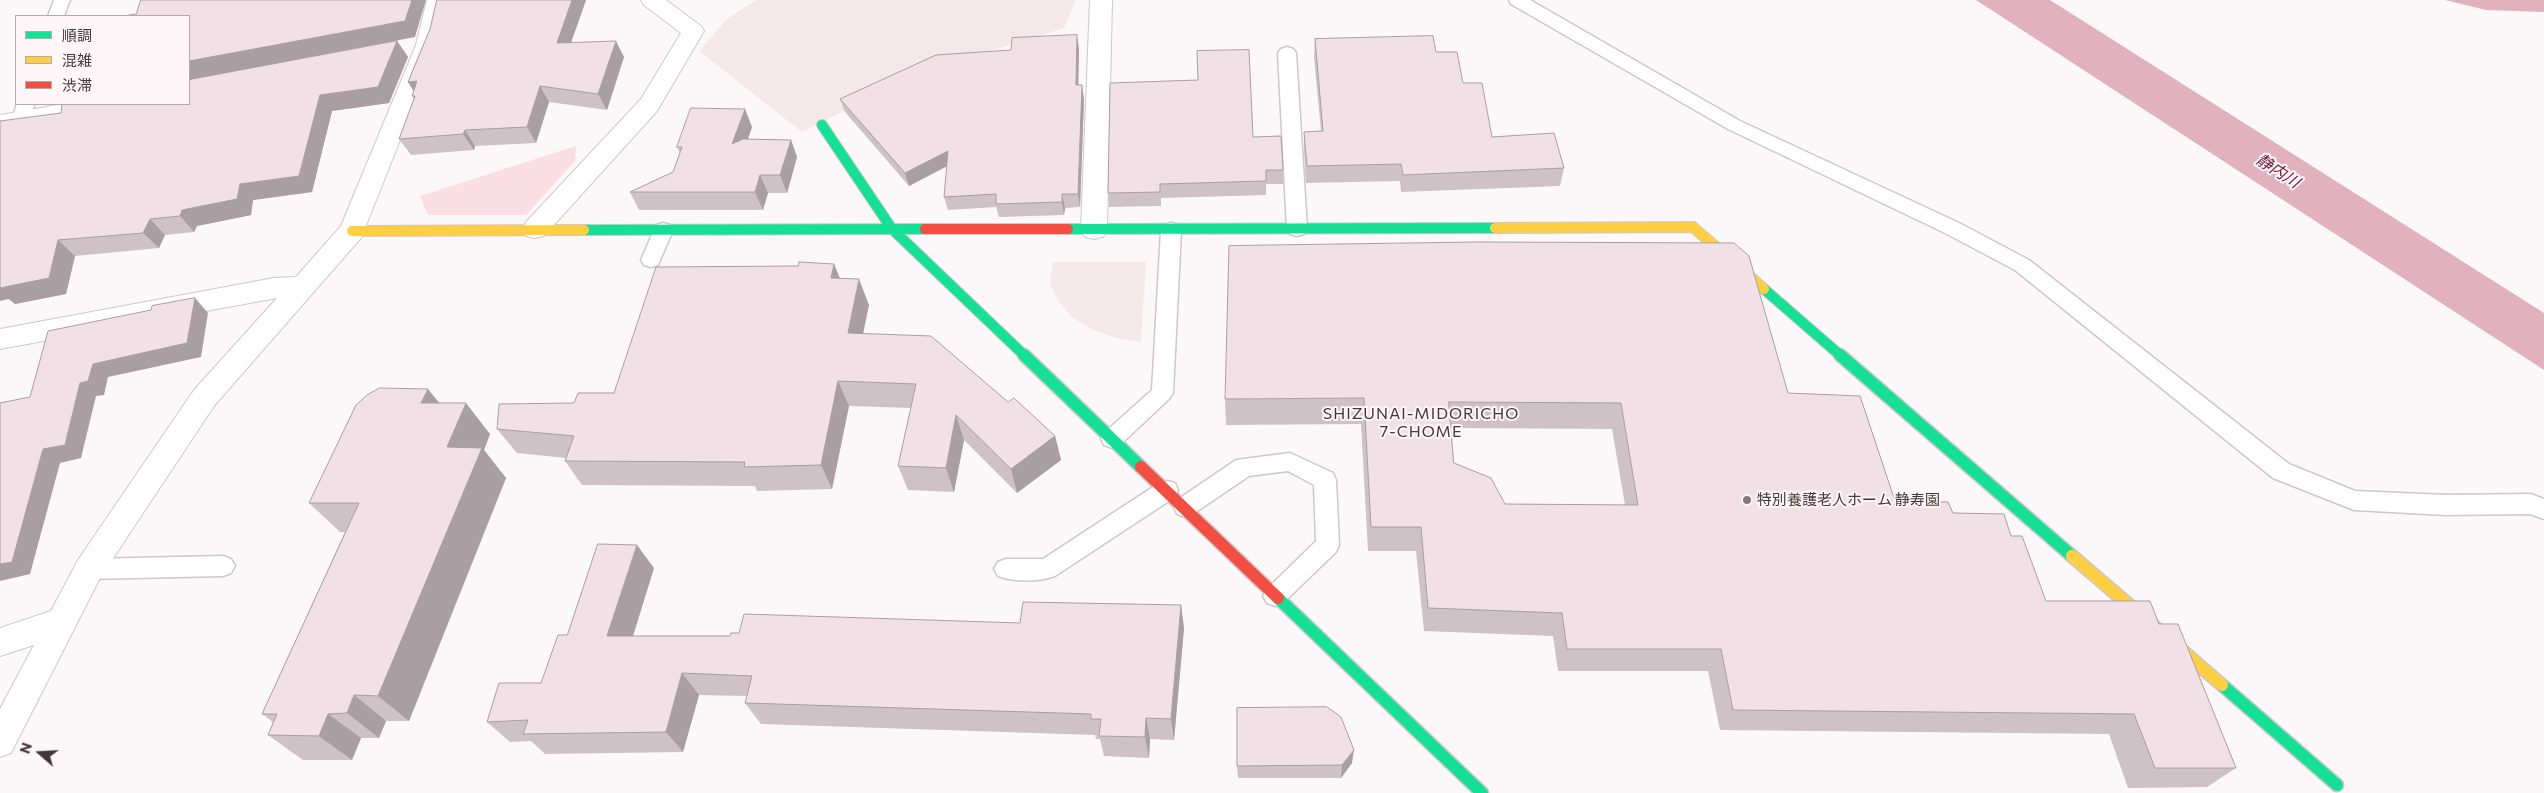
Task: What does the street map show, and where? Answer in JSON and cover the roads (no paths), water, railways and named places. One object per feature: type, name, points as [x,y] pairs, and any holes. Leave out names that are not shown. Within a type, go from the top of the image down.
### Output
[{"type":"street","points":[[0,742],[89,569],[204,398],[352,231],[427,45],[438,0]]},
{"type":"street","points":[[534,229],[649,105],[693,31],[652,0]]},
{"type":"street","points":[[1094,230],[1101,0]]},
{"type":"street","points":[[398,51],[427,45]]},
{"type":"street","points":[[16,115],[99,105]]},
{"type":"street","points":[[822,125],[892,229],[1185,507],[1275,596],[1482,793]]},
{"type":"street","points":[[352,231],[534,229],[1171,230],[1693,228],[2337,785]]},
{"type":"street","points":[[0,339],[274,288],[304,286]]},
{"type":"street","points":[[0,642],[61,622]]},
{"type":"lane","points":[[56,15],[62,0]]},
{"type":"lane","points":[[1517,0],[1633,65],[1734,125],[1952,228],[2022,265],[2281,471],[2354,500],[2446,505],[2532,504],[2544,509]]},
{"type":"lane","points":[[1287,53],[1298,229]]},
{"type":"lane","points":[[651,260],[663,230]]},
{"type":"lane","points":[[1112,439],[1162,393],[1171,230]]},
{"type":"lane","points":[[1185,507],[1244,467],[1290,462],[1325,480],[1328,545],[1275,596]]},
{"type":"lane","points":[[1006,569],[1047,569],[1167,490]]},
{"type":"lane","points":[[89,569],[223,566]]},
{"type":"water","name":"静内川","points":[[1976,0],[2050,0],[2544,313],[2544,370]]},
{"type":"water","points":[[2445,0],[2544,0],[2544,12],[2486,10]]},
{"type":"place","name":"特別養護老人ホーム 静寿園","points":[[1747,500]]},
{"type":"district","name":"SHIZUNAI-MIDORICHO 7-CHOME","points":[[1421,423]]}]
